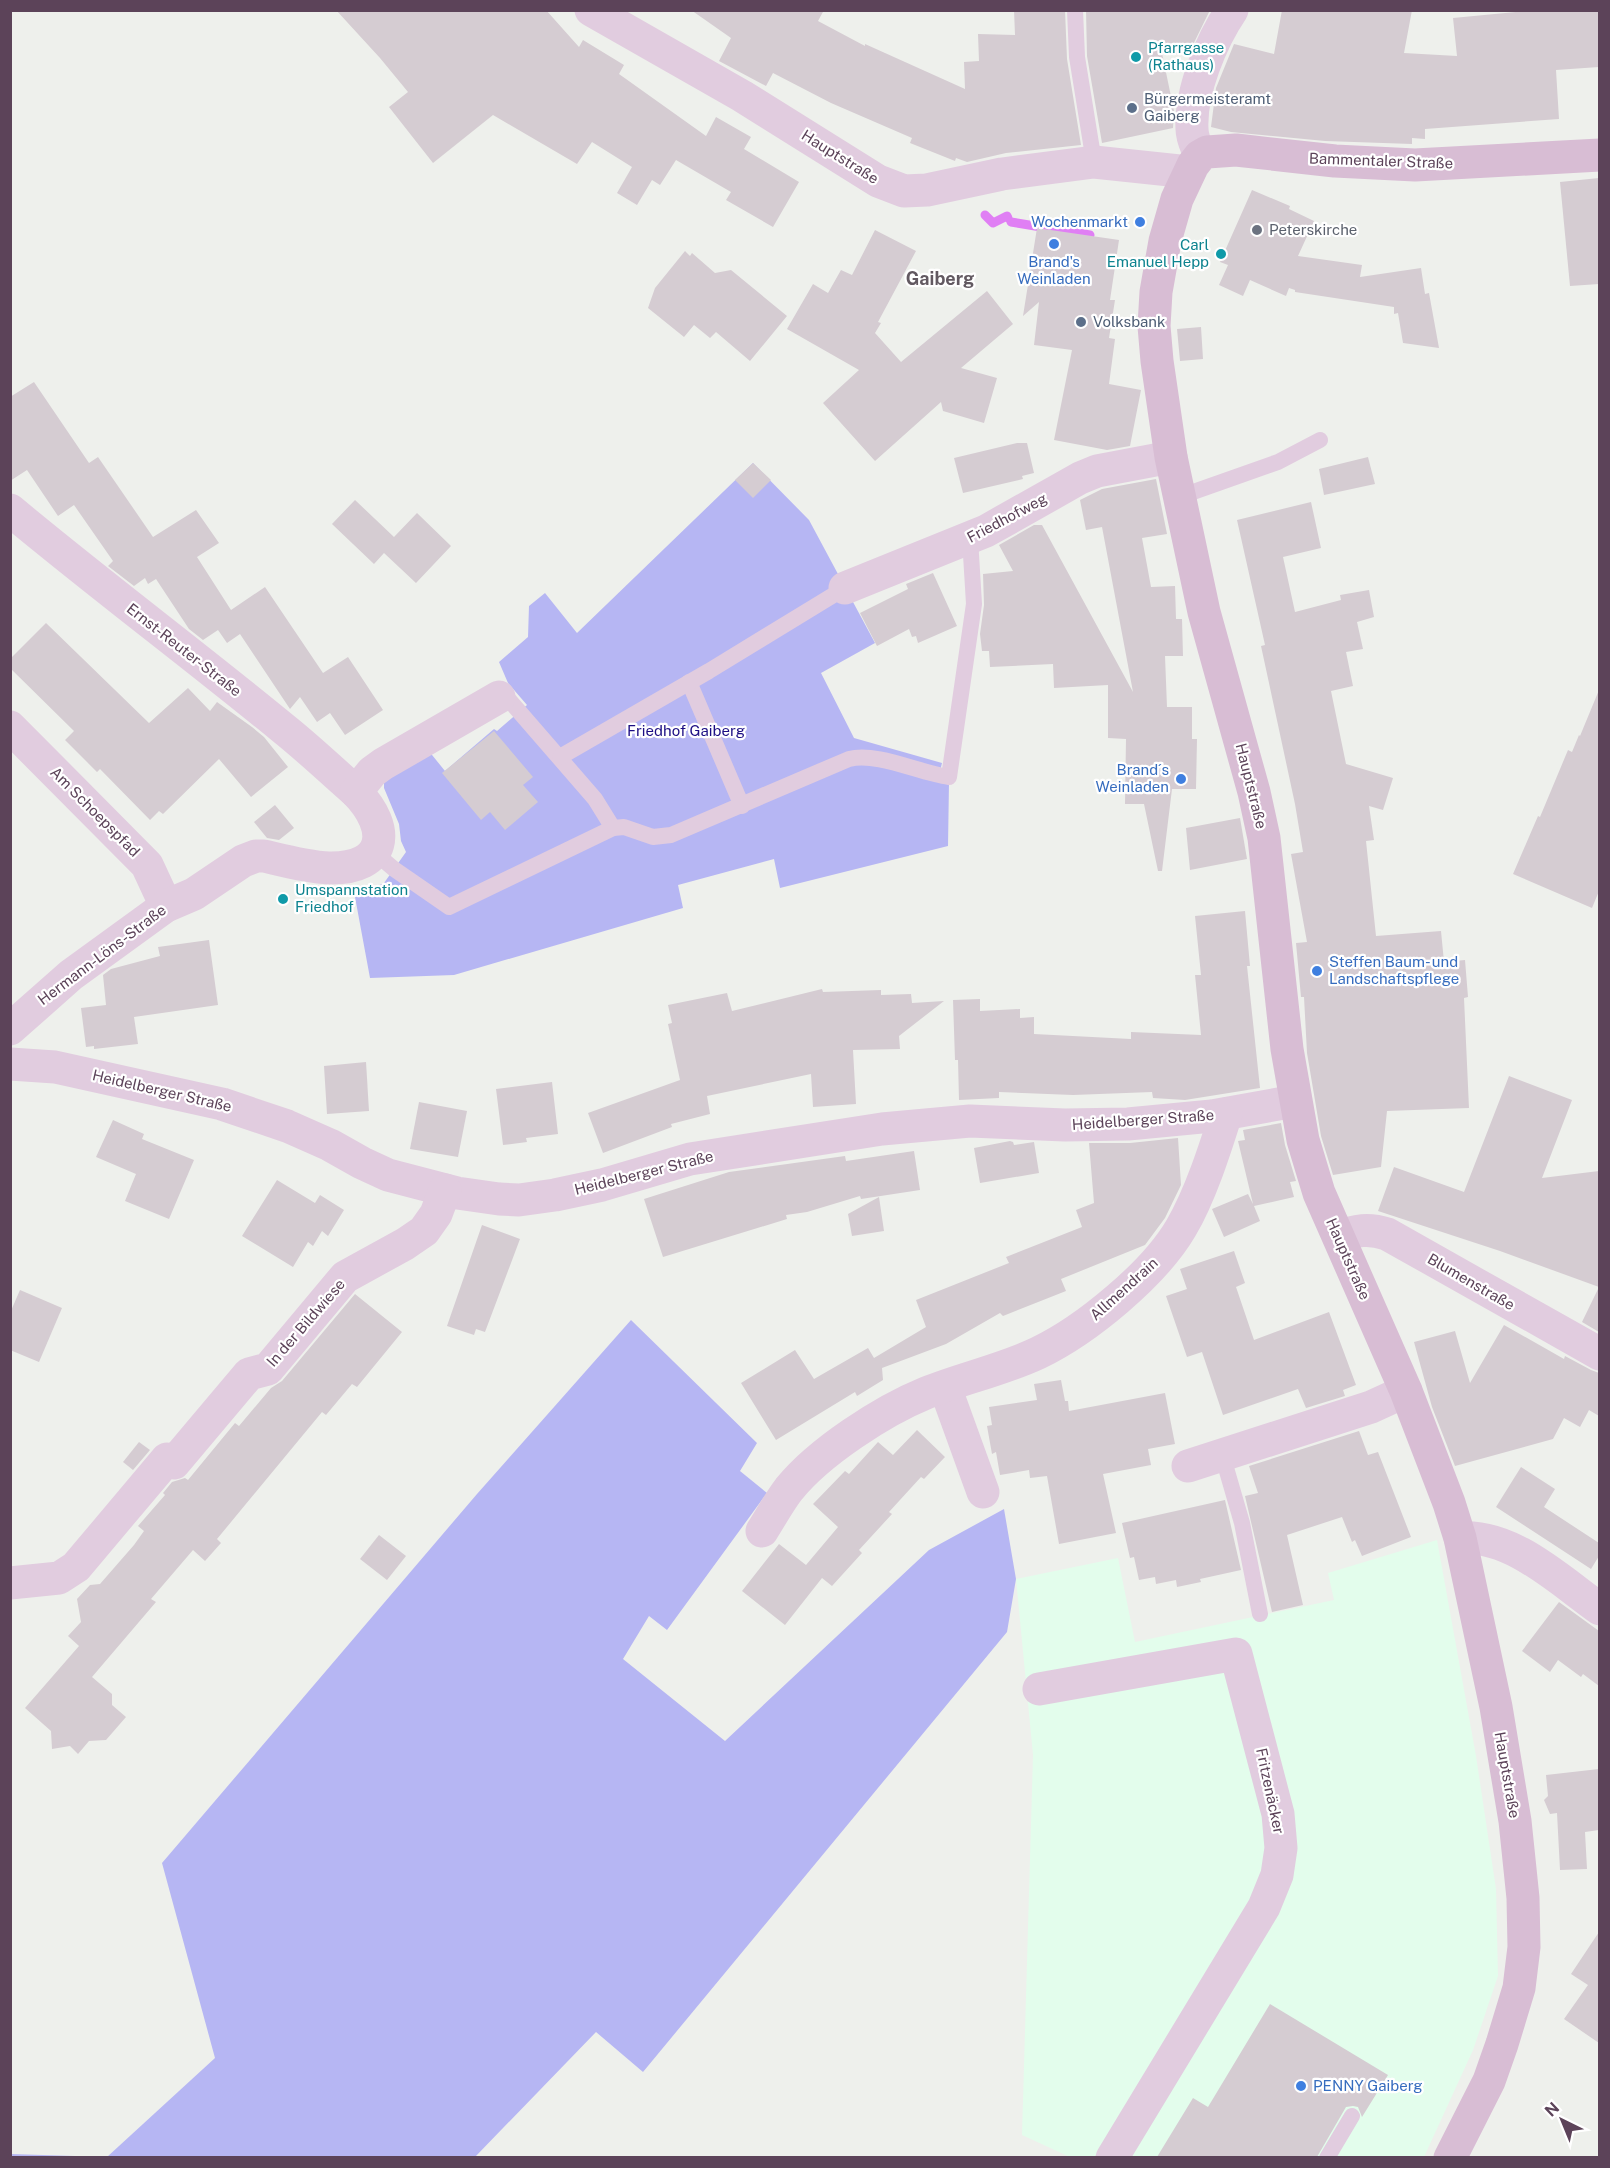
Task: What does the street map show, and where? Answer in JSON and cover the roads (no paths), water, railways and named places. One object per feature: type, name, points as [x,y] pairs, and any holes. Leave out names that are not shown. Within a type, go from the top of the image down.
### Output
[{"type":"main road","name":"Bammentaler Straße","points":[[1195,164],[1207,152],[1236,150],[1326,160],[1415,165],[1599,154]]},
{"type":"main road","name":"Hauptstraße","points":[[1195,164],[1176,202],[1159,267],[1154,326],[1156,361],[1171,457],[1204,612],[1254,792],[1264,838],[1287,1049],[1295,1101],[1318,1193],[1406,1391],[1460,1538],[1496,1707],[1515,1821],[1523,1888],[1524,1931],[1519,1988],[1489,2081],[1450,2157]]},
{"type":"street","name":"Hauptstraße","points":[[591,10],[742,96],[878,181],[896,188],[915,192],[1002,174],[1094,162],[1195,164]]},
{"type":"street","points":[[1195,164],[1191,130],[1193,110],[1208,54],[1232,10]]},
{"type":"street","name":"Friedhofweg","points":[[845,588],[970,538],[1088,474],[1171,457]]},
{"type":"street","name":"Ernst-Reuter-Straße","points":[[10,510],[101,585],[287,730],[356,792]]},
{"type":"street","points":[[374,852],[380,837],[377,820],[371,809],[356,792],[372,772],[499,697]]},
{"type":"street","name":"Am Schoepspfad","points":[[10,727],[147,865],[166,906]]},
{"type":"street","name":"Hermann-Löns-Straße","points":[[13,1021],[71,975],[166,906],[194,894],[243,861],[256,856],[330,868],[353,865],[374,852]]},
{"type":"street","name":"Heidelberger Straße","points":[[10,1064],[55,1067],[222,1104],[287,1126],[388,1175],[445,1190],[499,1199],[537,1198],[602,1185],[690,1159],[924,1125],[995,1121],[1084,1126],[1157,1122],[1226,1114],[1295,1101]]},
{"type":"street","name":"Allmendrain","points":[[762,1531],[789,1490],[809,1468],[830,1451],[903,1404],[927,1392],[1040,1352],[1095,1317],[1135,1282],[1173,1240],[1185,1221],[1226,1114]]},
{"type":"street","name":"In der Bildwiese","points":[[10,1583],[50,1580],[68,1574],[81,1563],[167,1459],[174,1463],[249,1374],[268,1369],[345,1277],[398,1249],[424,1231],[436,1214],[445,1190]]},
{"type":"street","name":"Blumenstraße","points":[[1339,1237],[1350,1232],[1367,1230],[1387,1234],[1599,1354]]},
{"type":"street","points":[[945,1387],[983,1492]]},
{"type":"street","points":[[1188,1466],[1371,1407],[1406,1391]]},
{"type":"street","points":[[1460,1538],[1473,1537],[1508,1546],[1530,1559],[1599,1609]]},
{"type":"street","name":"Fritzenäcker","points":[[1040,1689],[1236,1654],[1278,1814],[1281,1848],[1277,1875],[1264,1907],[1112,2157]]},
{"type":"lane","points":[[1074,10],[1077,57],[1094,162]]},
{"type":"lane","points":[[1179,496],[1278,462],[1320,440]]},
{"type":"lane","points":[[374,852],[394,869],[449,907],[613,828],[624,826],[648,836],[663,837],[692,828],[855,758],[886,761],[949,777],[974,604],[970,538]]},
{"type":"lane","points":[[560,757],[845,588]]},
{"type":"lane","points":[[689,682],[742,806]]},
{"type":"lane","points":[[499,697],[510,701],[560,757],[595,799],[613,828]]},
{"type":"lane","points":[[1222,1454],[1242,1523],[1260,1614]]},
{"type":"lane","points":[[1327,2157],[1352,2116]]},
{"type":"waterway","points":[[985,215],[993,223],[1007,216],[1008,218]]},
{"type":"waterway","points":[[1011,222],[1090,235]]},
{"type":"place","name":"Pfarrgasse (Rathaus)","points":[[1136,57]]},
{"type":"place","name":"Bürgermeisteramt Gaiberg","points":[[1132,108]]},
{"type":"place","name":"Wochenmarkt","points":[[1140,222]]},
{"type":"place","name":"Peterskirche","points":[[1257,230]]},
{"type":"place","name":"Brand's Weinladen","points":[[1054,244]]},
{"type":"place","name":"Carl Emanuel Hepp","points":[[1221,254]]},
{"type":"place","name":"Volksbank","points":[[1081,322]]},
{"type":"place","name":"Brand´s Weinladen","points":[[1181,779]]},
{"type":"place","name":"Umspannstation Friedhof","points":[[283,899]]},
{"type":"place","name":"Steffen Baum- und Landschaftspflege","points":[[1317,971]]},
{"type":"place","name":"PENNY Gaiberg","points":[[1301,2086]]},
{"type":"district","name":"Gaiberg","points":[[940,279]]},
{"type":"park label","name":"Friedhof Gaiberg","points":[[686,731]]}]
